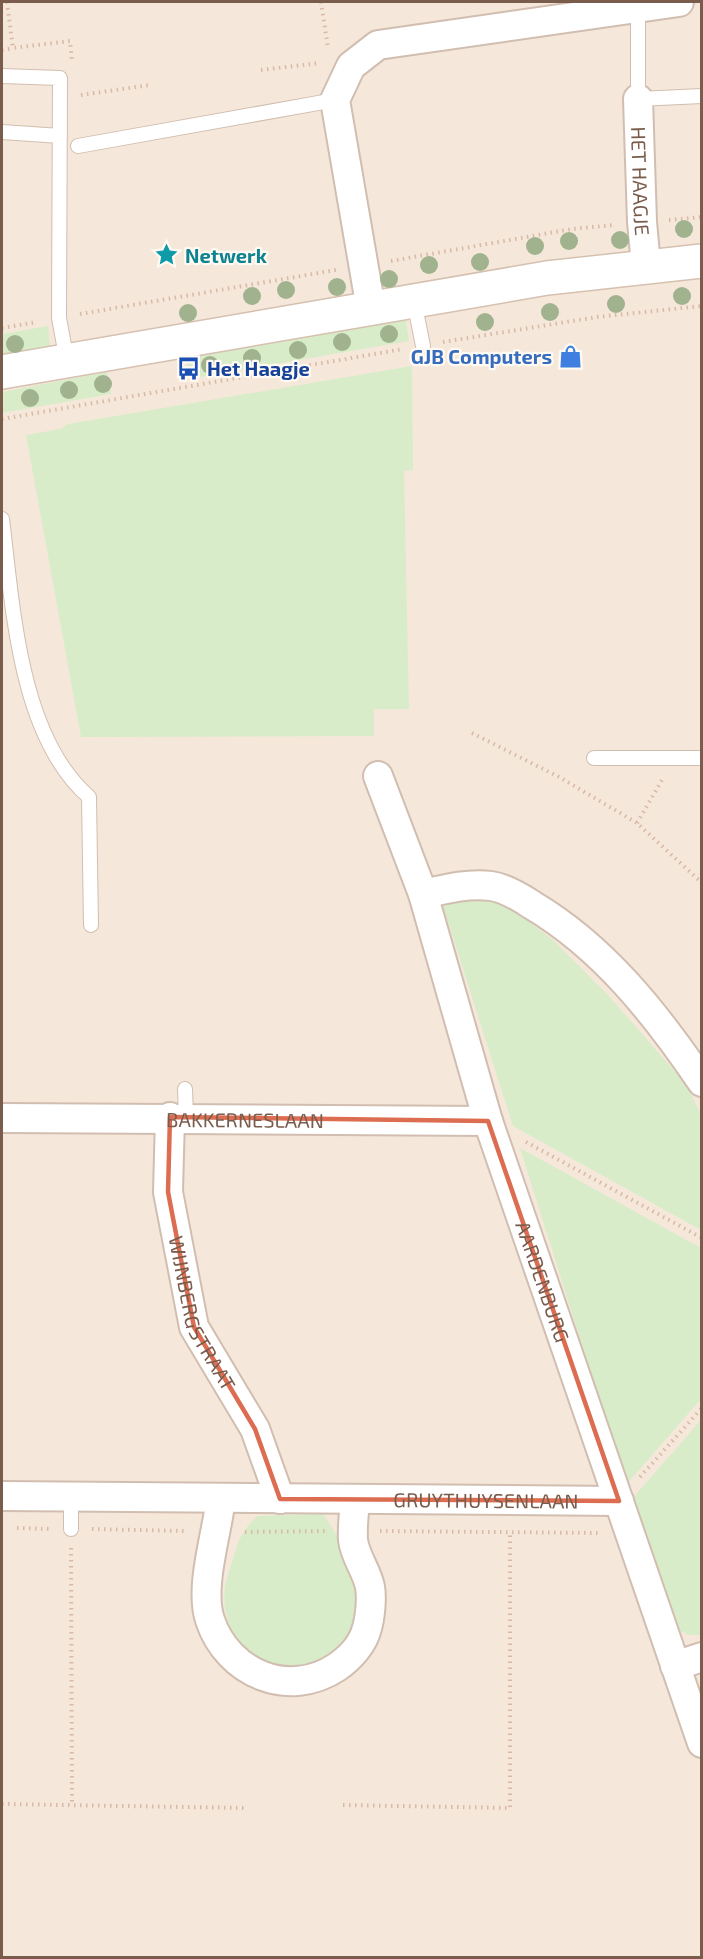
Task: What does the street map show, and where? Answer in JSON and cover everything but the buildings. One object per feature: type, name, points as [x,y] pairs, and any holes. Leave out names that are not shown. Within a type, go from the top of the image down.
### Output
[{"type":"main road","name":"HET HAAGJE","points":[[2,372],[547,278],[646,265],[702,261]]},
{"type":"street","points":[[371,309],[335,100],[351,66],[378,45],[679,2]]},
{"type":"street","name":"HET HAAGJE","points":[[638,99],[642,222],[646,265]]},
{"type":"street","name":"AARDENBURG","points":[[378,776],[423,894],[488,1121],[630,1533],[688,1661],[702,1743]]},
{"type":"street","points":[[423,894],[458,886],[492,886],[516,895],[545,913],[593,951],[634,990],[696,1063]]},
{"type":"street","name":"BAKKERNESLAAN","points":[[2,1118],[178,1117],[488,1121]]},
{"type":"street","name":"WIJNBERGSTRAAT","points":[[178,1117],[168,1192],[194,1327],[255,1429],[280,1499]]},
{"type":"street","name":"GRUYTHUYSENLAAN","points":[[2,1496],[619,1501]]},
{"type":"street","points":[[221,1498],[217,1532],[207,1578],[209,1618],[223,1647],[252,1672],[285,1682],[320,1678],[350,1658],[367,1629],[370,1588],[353,1541],[355,1500]]},
{"type":"lane","points":[[638,8],[638,99],[702,96]]},
{"type":"lane","points":[[2,76],[60,78],[59,318],[67,361]]},
{"type":"lane","points":[[78,146],[335,100]]},
{"type":"lane","points":[[2,132],[60,136]]},
{"type":"lane","points":[[414,301],[423,346]]},
{"type":"lane","points":[[2,519],[16,628],[34,713],[72,782],[89,797],[92,925]]},
{"type":"lane","points":[[594,758],[702,758]]},
{"type":"lane","points":[[178,1117],[185,1089]]},
{"type":"lane","points":[[71,1497],[71,1529]]},
{"type":"path","points":[[2,50],[13,48]]},
{"type":"path","points":[[261,70],[330,62]]},
{"type":"path","points":[[2,419],[597,317],[702,306]]},
{"type":"path","points":[[472,733],[559,777],[637,823],[702,883]]},
{"type":"path","points":[[637,823],[676,758]]},
{"type":"path","points":[[488,1121],[702,1239]]},
{"type":"path","points":[[619,1501],[702,1408]]},
{"type":"path","points":[[343,1805],[510,1808],[509,1501]]},
{"type":"path","points":[[13,1528],[217,1532],[630,1533]]},
{"type":"path","points":[[71,1529],[72,1805]]},
{"type":"path","points":[[2,1804],[245,1808]]},
{"type":"highlighted area","points":[[170,1117],[488,1121],[619,1501],[280,1499],[255,1429],[194,1327],[168,1192]]},
{"type":"shaded area","points":[[2,2],[701,2],[701,1957],[2,1957]]},
{"type":"green space","points":[[402,319],[406,321],[409,341],[189,379],[186,358]]},
{"type":"green space","points":[[48,326],[50,348],[2,357],[2,334]]},
{"type":"green space","points":[[412,366],[413,470],[404,471],[409,709],[374,709],[374,736],[81,737],[26,435],[60,429],[68,424]]},
{"type":"green space","points":[[107,372],[111,394],[2,413],[2,394],[7,391]]},
{"type":"green space","points":[[465,899],[489,899],[511,908],[553,940],[608,995],[686,1084],[701,1115],[701,1230],[513,1126],[443,906]]},
{"type":"green space","points":[[520,1148],[701,1248],[701,1399],[626,1485]]},
{"type":"green space","points":[[701,1420],[701,1635],[689,1635],[671,1627],[631,1500]]},
{"type":"green space","points":[[323,1514],[346,1549],[350,1560],[355,1585],[355,1620],[343,1641],[323,1657],[299,1666],[274,1665],[248,1651],[231,1628],[224,1600],[229,1571],[242,1535],[258,1516]]},
{"type":"place","name":"Netwerk","points":[[167,255]]},
{"type":"place","name":"GJB Computers","points":[[570,356]]},
{"type":"place","name":"Het Haagje","points":[[189,368]]}]
